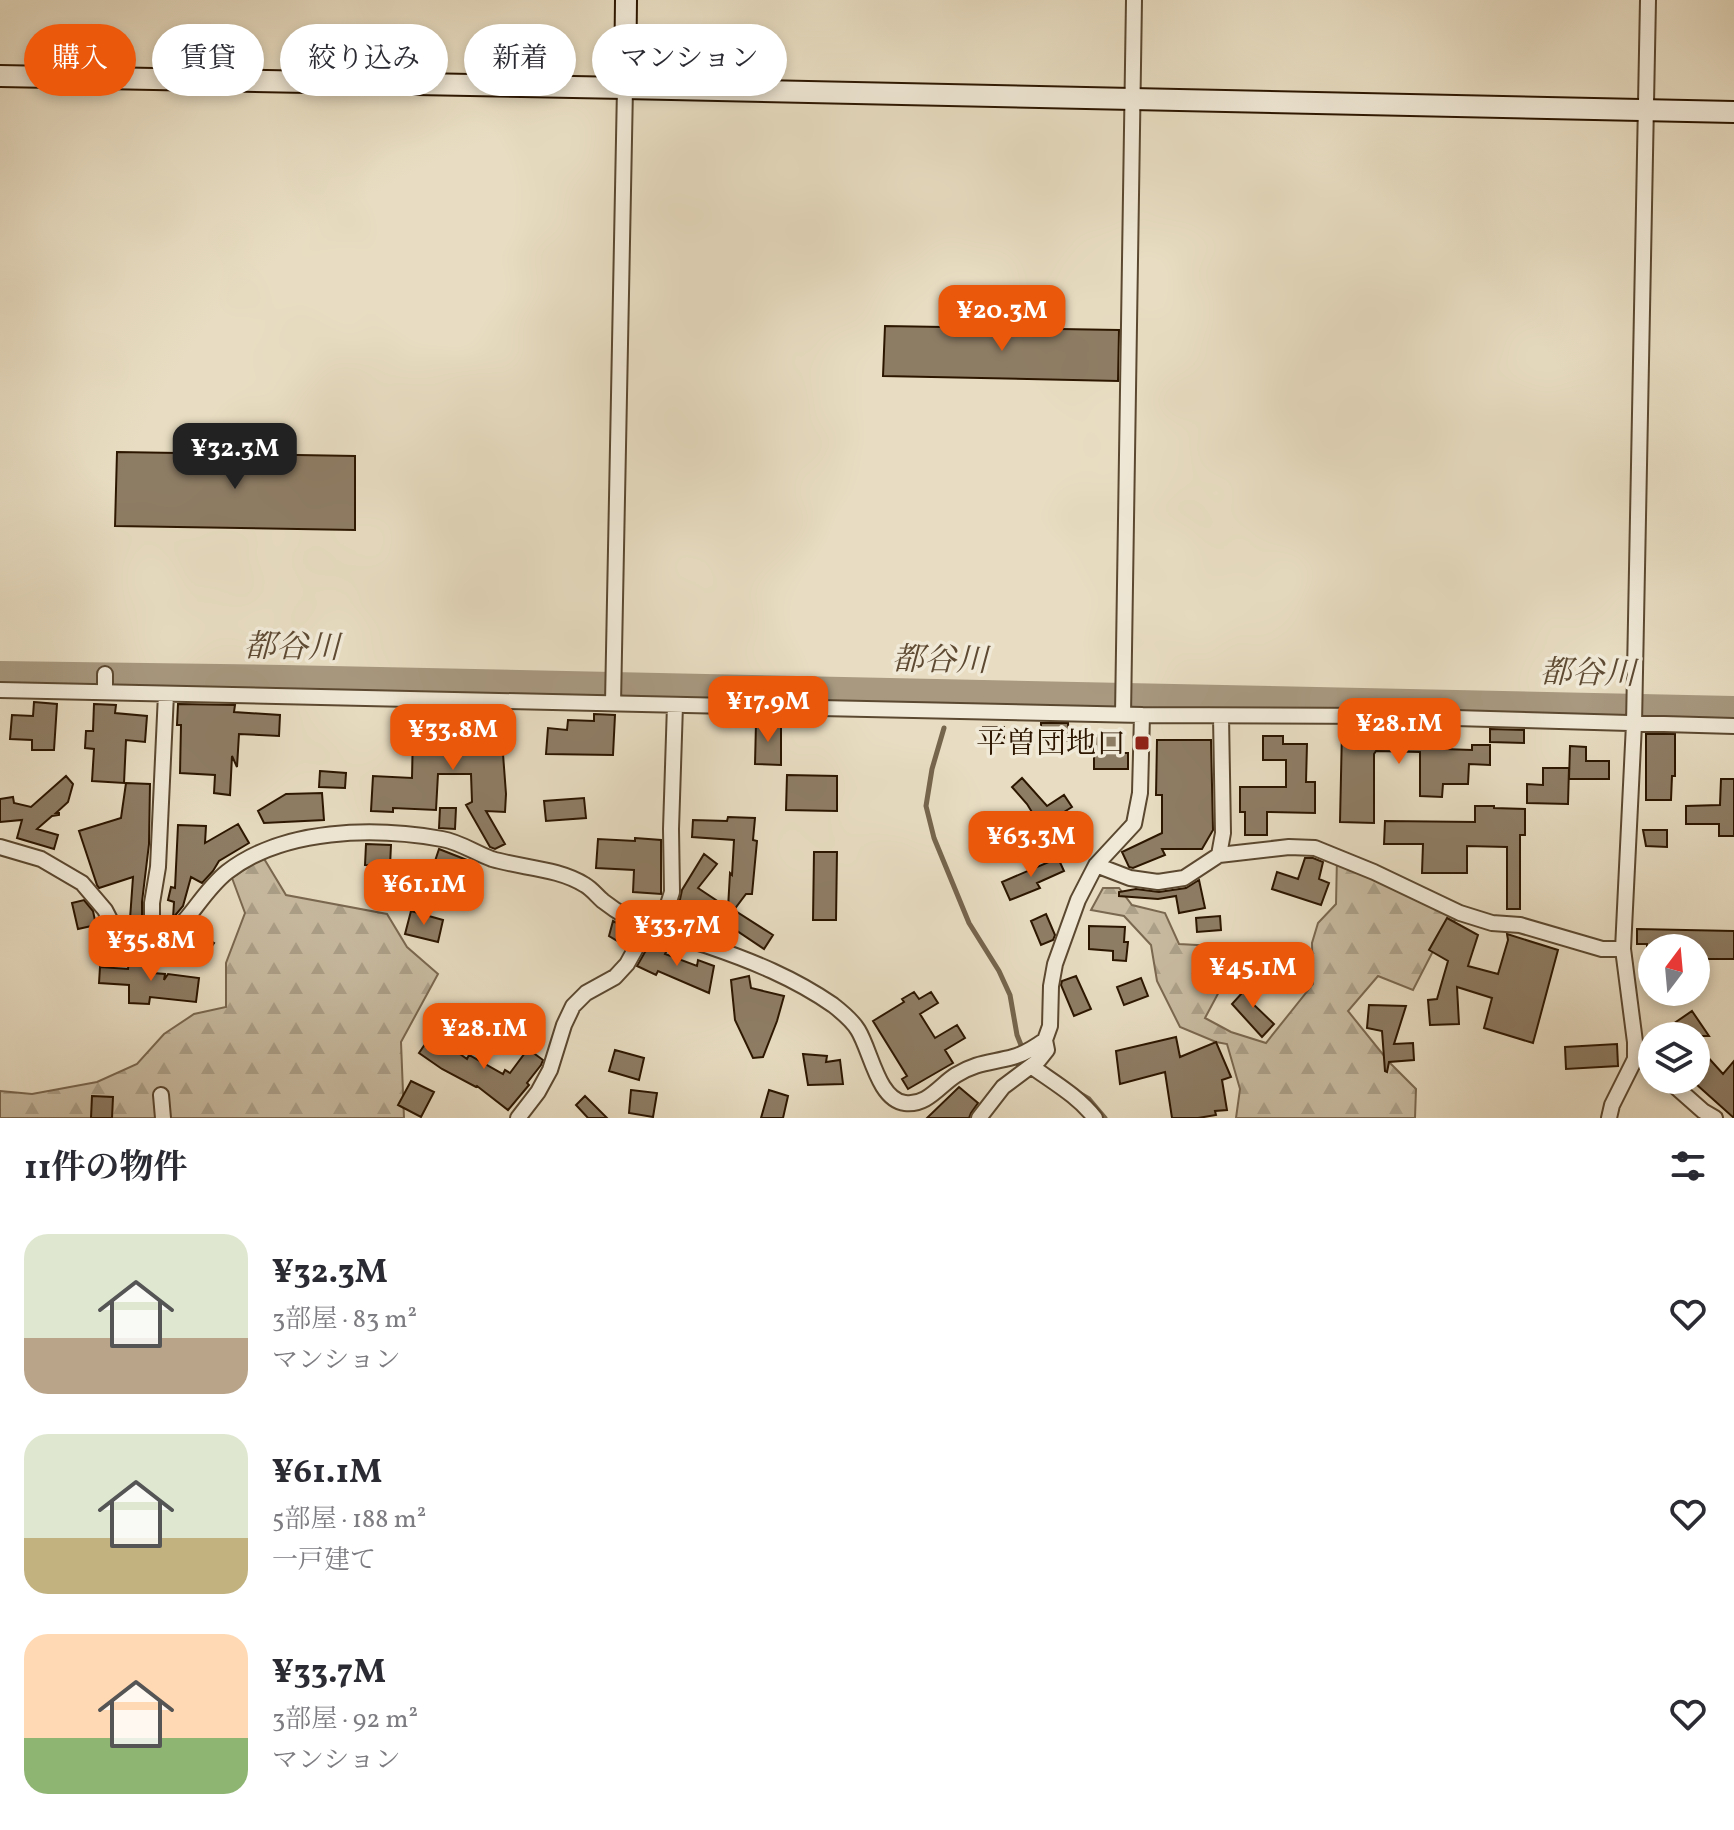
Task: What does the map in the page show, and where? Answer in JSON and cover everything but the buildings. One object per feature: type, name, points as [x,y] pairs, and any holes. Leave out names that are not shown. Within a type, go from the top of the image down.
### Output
[{"type":"street","points":[[626,0],[626,24]]},
{"type":"street","points":[[1123,711],[1134,0]]},
{"type":"street","points":[[1609,1118],[1612,1105],[1635,1059],[1623,949],[1634,714],[1648,0]]},
{"type":"street","points":[[0,76],[592,87]]},
{"type":"street","points":[[787,92],[1734,112]]},
{"type":"street","points":[[613,693],[625,96]]},
{"type":"street","points":[[0,690],[105,684],[166,694],[613,693],[675,705],[1123,711],[1142,715],[1634,714],[1734,726]]},
{"type":"street","points":[[159,942],[152,920],[152,903],[158,867],[166,694]]},
{"type":"street","points":[[518,1118],[550,1070],[573,1006],[586,993],[615,977],[637,946],[664,917],[672,892],[675,705]]},
{"type":"street","points":[[979,1118],[1003,1087],[1039,1060],[1047,1050],[1045,1040],[1050,1026],[1055,964],[1078,900],[1096,865],[1134,824],[1140,793],[1142,715]]},
{"type":"street","points":[[1219,855],[1223,833],[1221,716]]},
{"type":"street","points":[[0,847],[41,859],[82,883],[105,910],[119,937],[132,949],[145,948],[177,931],[201,898],[227,872],[259,852],[295,840],[345,833],[403,834],[445,839],[494,859],[567,876],[654,930],[767,967],[794,981],[847,1016],[859,1031],[885,1091],[895,1100],[908,1104],[924,1101],[955,1076],[979,1063],[1014,1057],[1045,1040]]},
{"type":"street","points":[[1096,865],[1130,878],[1158,882],[1184,878],[1219,855],[1289,847],[1315,848],[1460,913],[1492,923],[1520,925],[1602,949],[1623,949]]},
{"type":"street","points":[[1031,1066],[1077,1099],[1095,1118]]},
{"type":"street","points":[[1684,1094],[1715,1118]]},
{"type":"street","points":[[161,1095],[163,1118]]},
{"type":"green space","points":[[263,857],[286,895],[387,914],[407,947],[438,974],[401,1042],[404,1118],[0,1118],[0,1091],[32,1094],[97,1082],[137,1064],[164,1034],[194,1014],[226,1007],[226,963],[245,913],[232,878]]},
{"type":"green space","points":[[1337,857],[1460,913],[1432,953],[1413,990],[1378,976],[1348,1011],[1389,1062],[1416,1089],[1415,1118],[1236,1118],[1240,1089],[1227,1044],[1180,1027],[1157,981],[1151,945],[1124,916],[1091,910],[1103,888],[1119,888],[1132,905],[1165,913],[1179,944],[1215,946],[1228,975],[1205,1018],[1231,1032],[1266,1043],[1313,984],[1312,943],[1318,923],[1336,904]]},
{"type":"waterway","name":"都谷川","points":[[0,676],[1734,711]]},
{"type":"waterway","points":[[944,728],[932,769],[926,806],[934,838],[969,923],[1010,995],[1023,1050]]},
{"type":"waterway","points":[[1077,1092],[1089,1099],[1105,1118]]},
{"type":"place","name":"平曽団地口","points":[[1142,743]]}]
